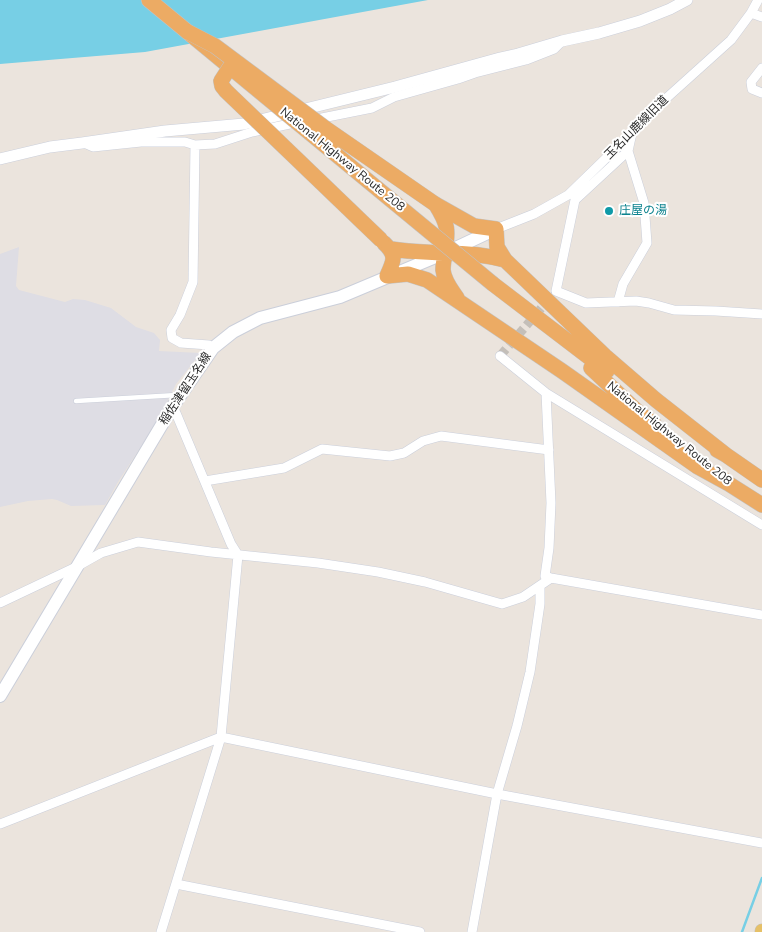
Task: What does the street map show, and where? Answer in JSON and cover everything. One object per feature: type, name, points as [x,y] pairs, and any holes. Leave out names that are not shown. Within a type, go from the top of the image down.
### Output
[{"type":"highway","name":"National Highway Route 208","points":[[149,0],[493,284],[696,440],[726,455],[762,480]]},
{"type":"highway","points":[[188,32],[215,46],[325,128],[435,204],[474,226],[496,229],[497,247],[505,260],[605,356],[656,400],[726,455]]},
{"type":"highway","points":[[230,67],[221,80],[226,92],[386,245],[393,256],[387,276],[408,274],[427,280],[698,466],[728,484]]},
{"type":"highway","points":[[435,204],[444,218],[448,237],[443,269],[447,284],[461,304]]},
{"type":"highway","points":[[386,245],[404,251],[489,256],[505,260]]},
{"type":"highway","name":"National Highway Route 208","points":[[537,317],[639,413],[702,461],[728,484],[762,505]]},
{"type":"main road","name":"稲佐津留玉名線","points":[[0,696],[173,406],[213,348],[233,332],[260,318],[340,297],[445,253],[496,229]]},
{"type":"street","points":[[0,159],[50,148],[165,131],[244,124],[395,87],[562,41],[599,33],[670,10],[687,0]]},
{"type":"street","name":"玉名山鹿線旧道","points":[[496,229],[534,214],[568,195],[632,134],[651,112],[732,40],[758,0]]},
{"type":"street","points":[[751,13],[762,17]]},
{"type":"street","points":[[82,143],[93,147],[141,142],[185,142],[195,145],[214,144],[252,132],[372,108],[394,97],[526,60],[554,49],[562,41]]},
{"type":"street","points":[[762,68],[751,82],[752,89],[762,93]]},
{"type":"street","points":[[618,302],[623,284],[647,243],[644,203],[628,151],[632,134]]},
{"type":"street","points":[[195,145],[192,282],[180,315],[171,330],[172,338],[181,343],[209,345],[213,348]]},
{"type":"street","points":[[628,151],[575,200],[556,291],[586,303],[636,301],[674,310],[762,314]]},
{"type":"street","points":[[500,356],[546,392],[762,525]]},
{"type":"street","points":[[546,392],[551,504],[549,548],[545,576],[762,615]]},
{"type":"street","points":[[161,932],[220,737],[238,555],[173,406]]},
{"type":"street","points":[[205,481],[284,468],[322,449],[390,456],[404,453],[422,441],[441,436],[549,450]]},
{"type":"street","points":[[0,602],[78,566],[101,553],[138,542],[378,572],[425,582],[502,604],[523,597],[551,578]]},
{"type":"street","points":[[472,932],[496,794],[517,726],[530,672],[540,604],[540,587]]},
{"type":"street","points":[[0,824],[220,737],[496,794],[762,843]]},
{"type":"street","points":[[176,884],[420,932]]},
{"type":"lane","points":[[76,401],[180,395]]},
{"type":"shaded area","points":[[19,247],[16,286],[19,290],[65,302],[73,299],[85,300],[111,308],[136,327],[154,333],[160,340],[159,351],[201,353],[176,384],[158,420],[105,505],[71,506],[52,499],[28,501],[0,507],[0,254]]},
{"type":"water","points":[[0,0],[428,0],[145,52],[0,64]]},
{"type":"waterway","points":[[742,932],[762,878]]},
{"type":"tunnel","points":[[500,356],[550,298]]},
{"type":"place","name":"庄屋の湯","points":[[609,211]]}]
